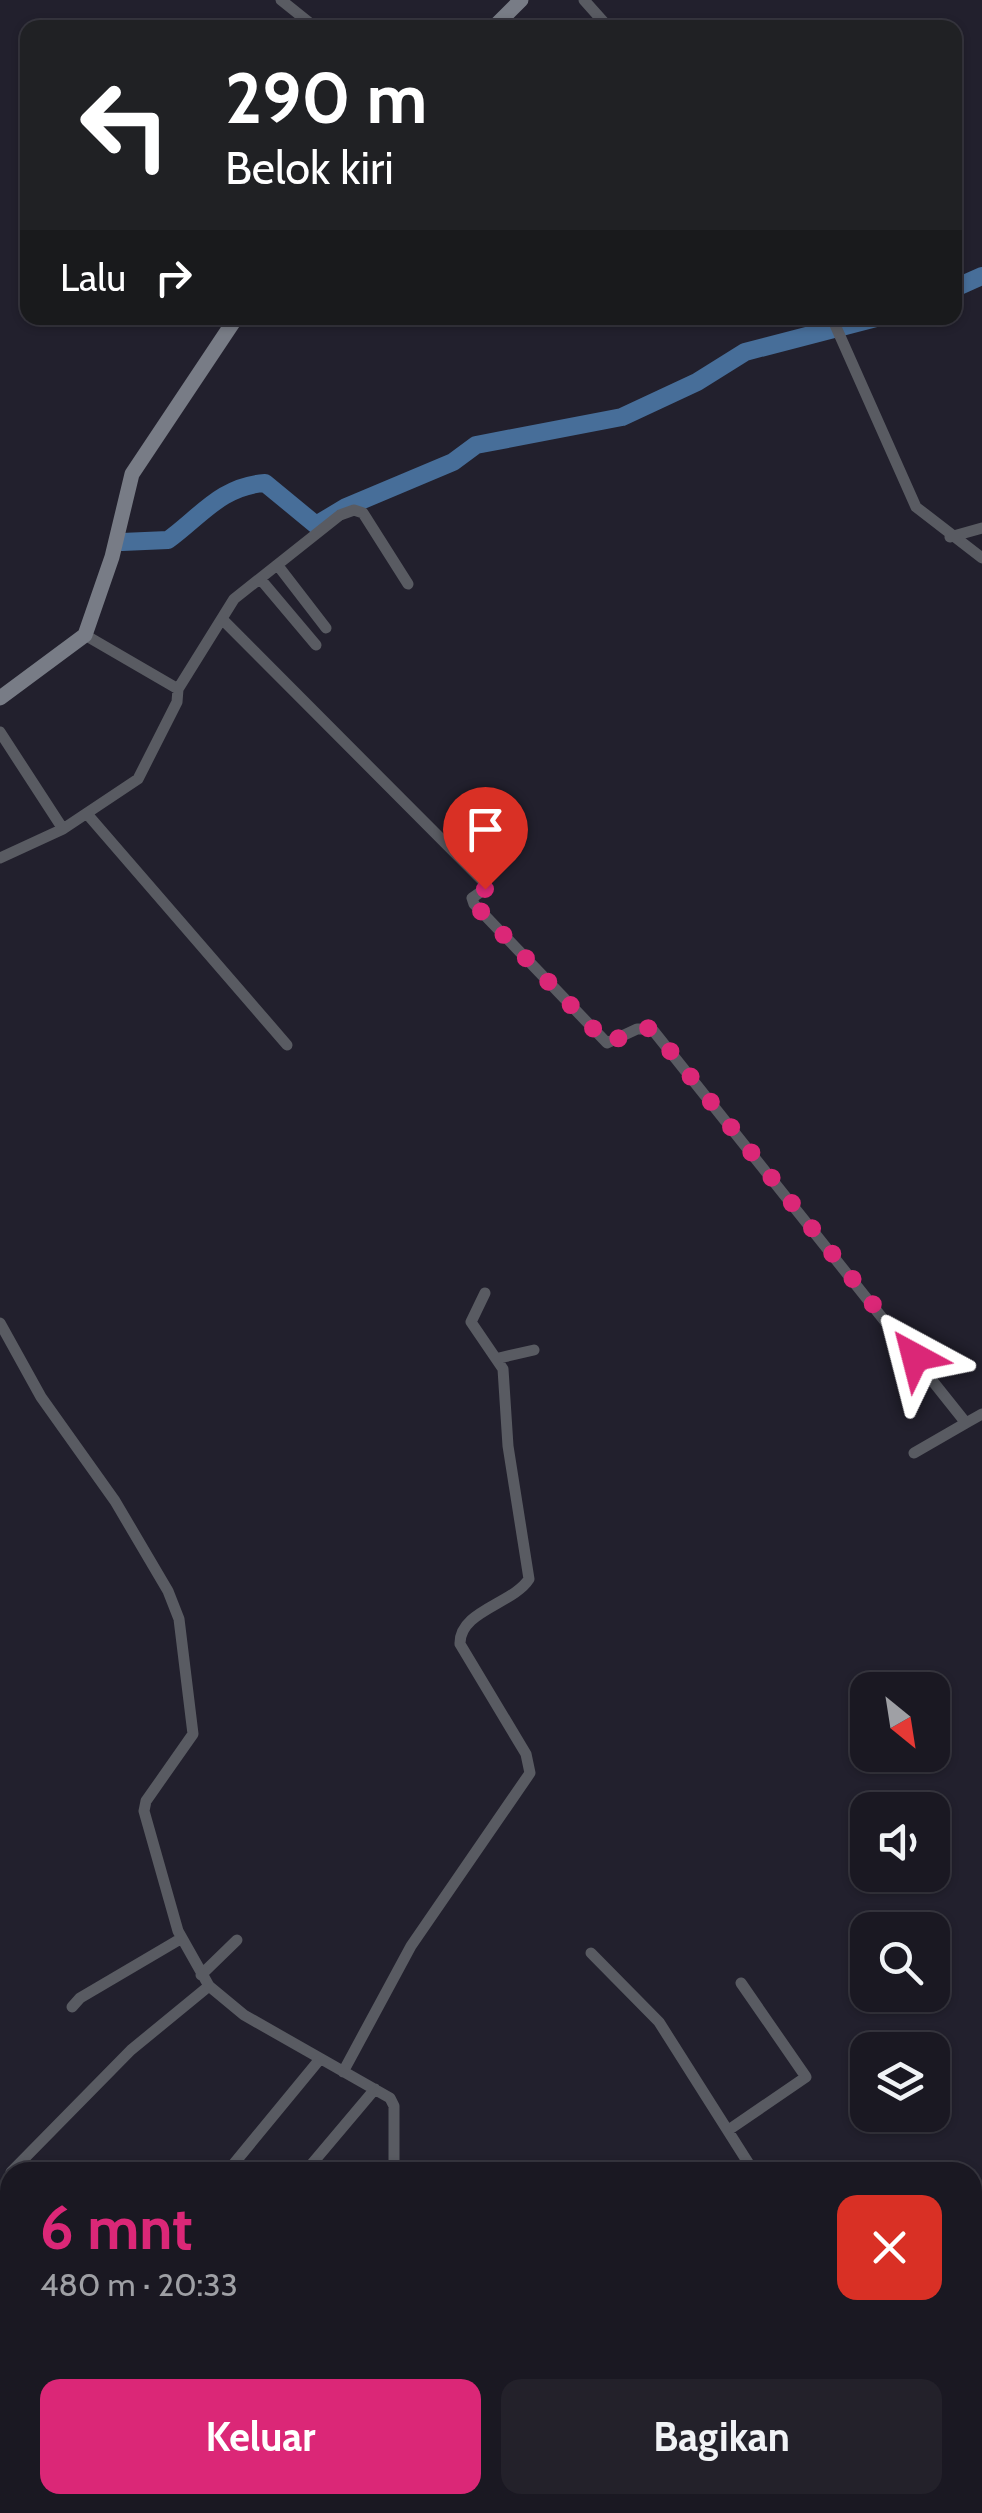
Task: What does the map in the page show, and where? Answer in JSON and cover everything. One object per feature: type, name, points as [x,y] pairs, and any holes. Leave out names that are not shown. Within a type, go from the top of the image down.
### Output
[{"type":"street","points":[[281,0],[306,20]]},
{"type":"street","points":[[501,20],[521,0]]},
{"type":"street","points":[[584,0],[602,20]]},
{"type":"street","points":[[0,698],[84,635],[112,557],[132,474],[231,325]]},
{"type":"street","points":[[836,326],[904,488],[923,515],[982,558]]},
{"type":"street","points":[[0,858],[63,829],[138,779],[178,698],[178,689],[234,599],[262,581],[330,522],[354,510],[362,513],[408,584]]},
{"type":"street","points":[[950,537],[982,528]]},
{"type":"street","points":[[279,567],[326,628]]},
{"type":"street","points":[[262,581],[316,645]]},
{"type":"street","points":[[222,619],[483,882],[485,889],[472,898],[474,904],[607,1043],[637,1029],[652,1029],[966,1423]]},
{"type":"street","points":[[84,635],[178,689]]},
{"type":"street","points":[[0,732],[63,829]]},
{"type":"street","points":[[88,814],[287,1045]]},
{"type":"street","points":[[343,2072],[412,1946],[529,1782],[526,1754],[460,1644],[460,1633],[466,1624],[517,1593],[530,1579],[499,1358],[472,1322],[485,1293]]},
{"type":"street","points":[[0,1323],[42,1397],[135,1534],[179,1620],[193,1734],[146,1802],[144,1812],[182,1938],[205,1980],[244,2014],[375,2088],[394,2106],[394,2162]]},
{"type":"street","points":[[499,1358],[534,1350]]},
{"type":"street","points":[[914,1453],[982,1414]]},
{"type":"street","points":[[72,2006],[182,1938]]},
{"type":"street","points":[[21,2162],[205,1980],[237,1940]]},
{"type":"street","points":[[591,1952],[660,2022],[748,2162]]},
{"type":"street","points":[[730,2129],[806,2077],[741,1983]]},
{"type":"street","points":[[236,2162],[320,2059]]},
{"type":"street","points":[[312,2162],[375,2088]]},
{"type":"waterway","points":[[962,285],[982,276]]},
{"type":"waterway","points":[[122,542],[168,540],[223,496],[265,483],[316,525],[346,507],[453,462],[476,445],[622,417],[697,382],[745,352],[849,325]]},
{"type":"route","points":[[485,889],[472,898],[474,904],[607,1043],[617,1042],[637,1029],[646,1027],[655,1032],[915,1357]]}]
